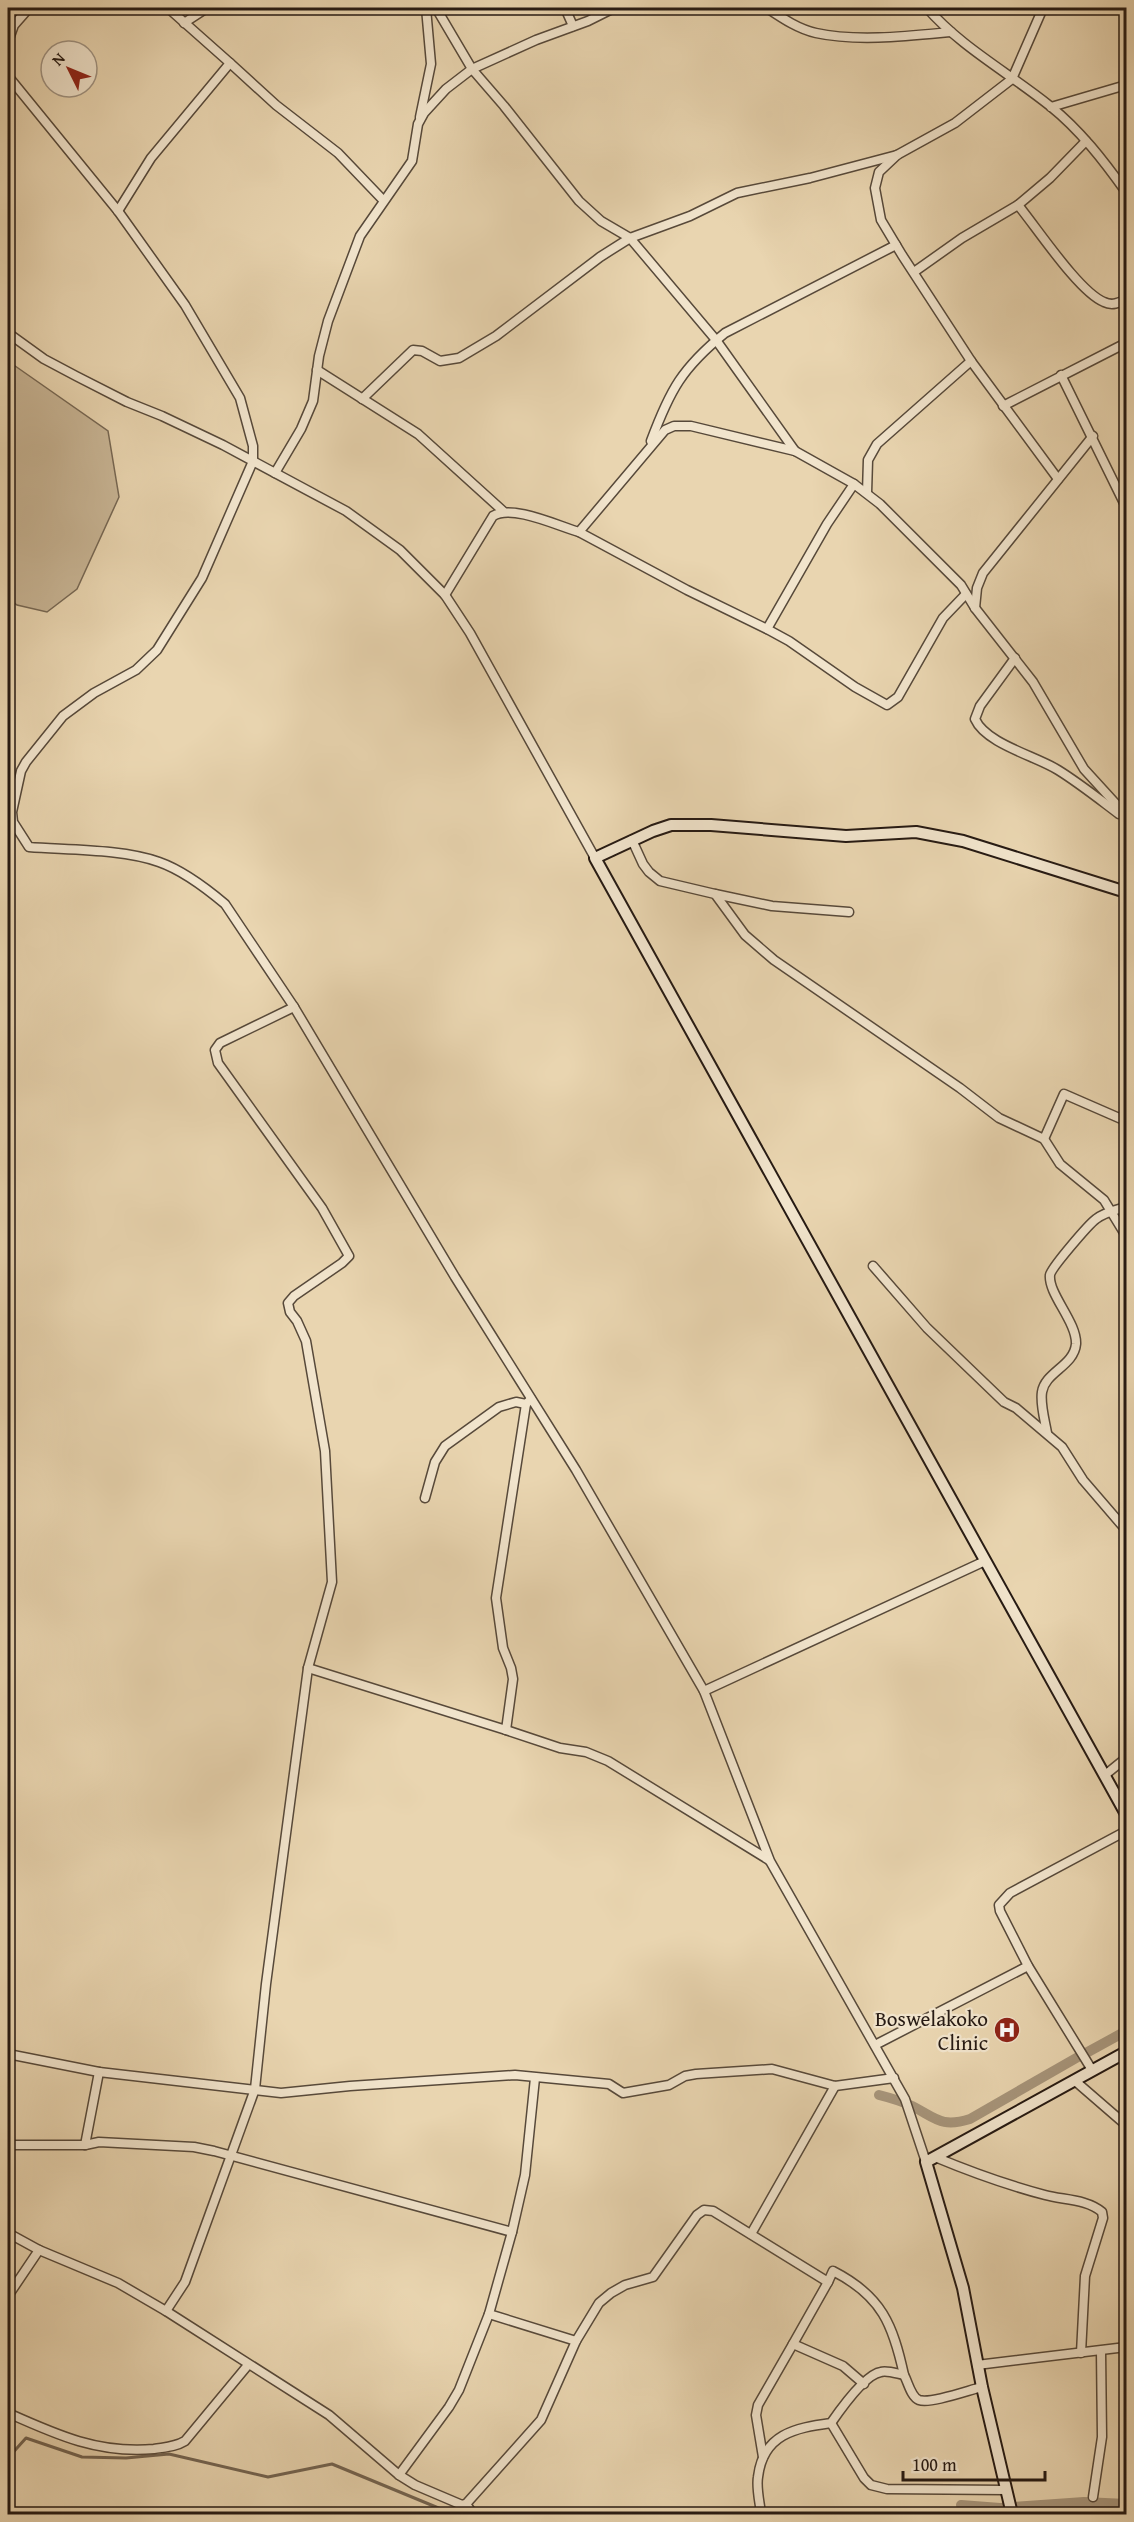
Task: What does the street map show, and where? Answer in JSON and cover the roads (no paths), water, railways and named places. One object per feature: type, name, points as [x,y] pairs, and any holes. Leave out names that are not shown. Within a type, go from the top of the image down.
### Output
[{"type":"street","points":[[8,42],[14,25],[29,8]]},
{"type":"street","points":[[168,8],[276,105],[338,153],[383,200]]},
{"type":"street","points":[[184,23],[207,8]]},
{"type":"street","points":[[275,473],[308,415],[315,392],[323,339],[345,270],[360,236],[412,160],[431,64],[426,8]]},
{"type":"street","points":[[436,8],[472,69],[579,201],[601,221],[630,238],[716,340],[795,451]]},
{"type":"street","points":[[565,8],[573,26]]},
{"type":"street","points":[[418,124],[439,96],[472,69],[614,8]]},
{"type":"street","points":[[767,8],[790,23],[816,33],[899,36],[951,32]]},
{"type":"street","points":[[927,8],[951,32],[1052,107],[1086,141],[1126,192]]},
{"type":"street","points":[[362,399],[408,353],[417,350],[440,361],[452,360],[468,353],[496,336],[600,257],[630,238],[690,216],[737,193],[810,178],[897,155],[955,123],[1012,79],[1043,8]]},
{"type":"street","points":[[118,211],[151,158],[230,63]]},
{"type":"street","points":[[8,78],[118,211],[185,304],[240,398],[253,446],[253,461],[202,578],[157,650],[136,670],[94,693],[56,722],[21,771],[12,812],[13,822],[29,847],[137,856],[160,862],[210,891],[225,904],[294,1007],[528,1402],[576,1470],[704,1691],[770,1861],[894,2078],[931,2160],[963,2288],[977,2365],[1011,2510]]},
{"type":"street","points":[[1052,107],[1126,85]]},
{"type":"street","points":[[914,272],[962,238],[1018,205],[1050,178],[1086,141]]},
{"type":"street","points":[[897,155],[879,172],[875,188],[881,220],[971,361],[1058,479]]},
{"type":"street","points":[[1018,205],[1076,279],[1098,298],[1112,304],[1126,299]]},
{"type":"street","points":[[649,447],[663,406],[674,386],[691,363],[716,340],[734,326],[896,245]]},
{"type":"street","points":[[8,333],[44,359],[253,461],[363,522],[400,550],[445,595],[484,658],[1126,1814]]},
{"type":"street","points":[[1003,406],[1126,343]]},
{"type":"street","points":[[867,493],[868,460],[877,444],[971,361]]},
{"type":"street","points":[[317,370],[418,434],[503,511]]},
{"type":"street","points":[[1061,375],[1126,507]]},
{"type":"street","points":[[579,532],[649,447],[665,430],[674,426],[691,426],[795,451],[867,493],[934,555],[1033,682],[1072,753],[1126,817]]},
{"type":"street","points":[[975,608],[977,588],[983,573],[1093,436]]},
{"type":"street","points":[[767,629],[827,525],[854,484]]},
{"type":"street","points":[[445,595],[494,516],[503,511],[515,512],[579,532],[687,590],[789,640],[855,687],[888,705],[894,702],[903,690],[943,618],[966,594]]},
{"type":"street","points":[[1015,658],[980,706],[975,719],[977,725],[1001,741],[1058,769],[1126,817]]},
{"type":"street","points":[[595,858],[671,825],[690,824],[846,836],[932,833],[1126,892]]},
{"type":"street","points":[[632,840],[643,864],[660,881],[772,906],[849,912]]},
{"type":"street","points":[[715,894],[745,935],[774,960],[960,1088],[999,1118],[1044,1139],[1060,1164],[1104,1200],[1126,1236]]},
{"type":"street","points":[[166,2311],[185,2282],[255,2089],[266,1984],[308,1668],[332,1582],[325,1451],[312,1381],[312,1366],[306,1341],[290,1312],[288,1303],[294,1296],[349,1256],[322,1208],[218,1063],[215,1050],[220,1043],[294,1007]]},
{"type":"street","points":[[1044,1139],[1064,1094],[1126,1121]]},
{"type":"street","points":[[1047,1433],[1042,1392],[1047,1382],[1074,1354],[1076,1344],[1075,1334],[1052,1286],[1050,1275],[1055,1264],[1095,1219],[1110,1211],[1126,1207]]},
{"type":"street","points":[[873,1266],[927,1328],[1004,1402],[1016,1408],[1062,1447],[1092,1491],[1126,1530]]},
{"type":"street","points":[[425,1498],[435,1462],[445,1446],[499,1407],[516,1402],[528,1402]]},
{"type":"street","points":[[506,1730],[513,1679],[512,1668],[503,1648],[496,1598],[528,1402]]},
{"type":"street","points":[[704,1691],[985,1561]]},
{"type":"street","points":[[308,1668],[560,1748],[586,1752],[608,1761],[770,1861]]},
{"type":"street","points":[[1105,1775],[1126,1758]]},
{"type":"street","points":[[1092,2070],[1028,1966],[1000,1911],[1002,1900],[1010,1893],[1126,1831]]},
{"type":"street","points":[[875,2045],[1028,1966]]},
{"type":"street","points":[[931,2160],[1126,2052]]},
{"type":"street","points":[[8,2054],[99,2072],[281,2093],[515,2075],[609,2084],[623,2092],[669,2085],[685,2076],[696,2074],[772,2069],[835,2086],[894,2078]]},
{"type":"street","points":[[85,2145],[99,2072]]},
{"type":"street","points":[[399,2475],[459,2390],[489,2314],[512,2232],[528,2160],[535,2078]]},
{"type":"street","points":[[1074,2080],[1126,2125]]},
{"type":"street","points":[[751,2234],[835,2086]]},
{"type":"street","points":[[8,2145],[85,2145],[99,2142],[194,2147],[512,2232]]},
{"type":"street","points":[[931,2160],[1045,2195],[1087,2204],[1102,2212],[1103,2218],[1085,2276],[1082,2353]]},
{"type":"street","points":[[455,2514],[541,2420],[576,2341],[599,2303],[625,2285],[653,2277],[692,2221],[704,2210],[714,2211],[828,2282]]},
{"type":"street","points":[[8,2233],[39,2250],[118,2283],[166,2311],[248,2366],[329,2415],[399,2475],[415,2485],[464,2504],[473,2514]]},
{"type":"street","points":[[8,2296],[39,2250]]},
{"type":"street","points":[[763,2457],[756,2415],[758,2405],[833,2271],[850,2280],[877,2306],[891,2324],[904,2375],[913,2395],[919,2400],[930,2400],[982,2387]]},
{"type":"street","points":[[489,2314],[576,2341]]},
{"type":"street","points":[[793,2344],[843,2366],[864,2384]]},
{"type":"street","points":[[977,2365],[1126,2347]]},
{"type":"street","points":[[1093,2497],[1102,2437],[1101,2351]]},
{"type":"street","points":[[8,2413],[69,2440],[84,2444],[130,2451],[173,2447],[185,2441],[248,2366]]},
{"type":"street","points":[[761,2514],[757,2478],[763,2457],[770,2445],[779,2437],[802,2427],[831,2422],[853,2394],[881,2371],[904,2375]]},
{"type":"street","points":[[831,2422],[864,2478],[871,2485],[887,2489],[1006,2490]]},
{"type":"waterway","points":[[1086,2053],[1126,2031]]},
{"type":"waterway","points":[[879,2095],[908,2104],[939,2120],[960,2122],[970,2119],[1078,2057]]},
{"type":"waterway","points":[[8,2458],[26,2438],[82,2457],[126,2458],[169,2454],[268,2477],[332,2464],[453,2514]]},
{"type":"waterway","points":[[961,2505],[1000,2508],[1084,2502],[1126,2504]]},
{"type":"place","name":"Boswelakoko Clinic","points":[[1007,2030]]}]
